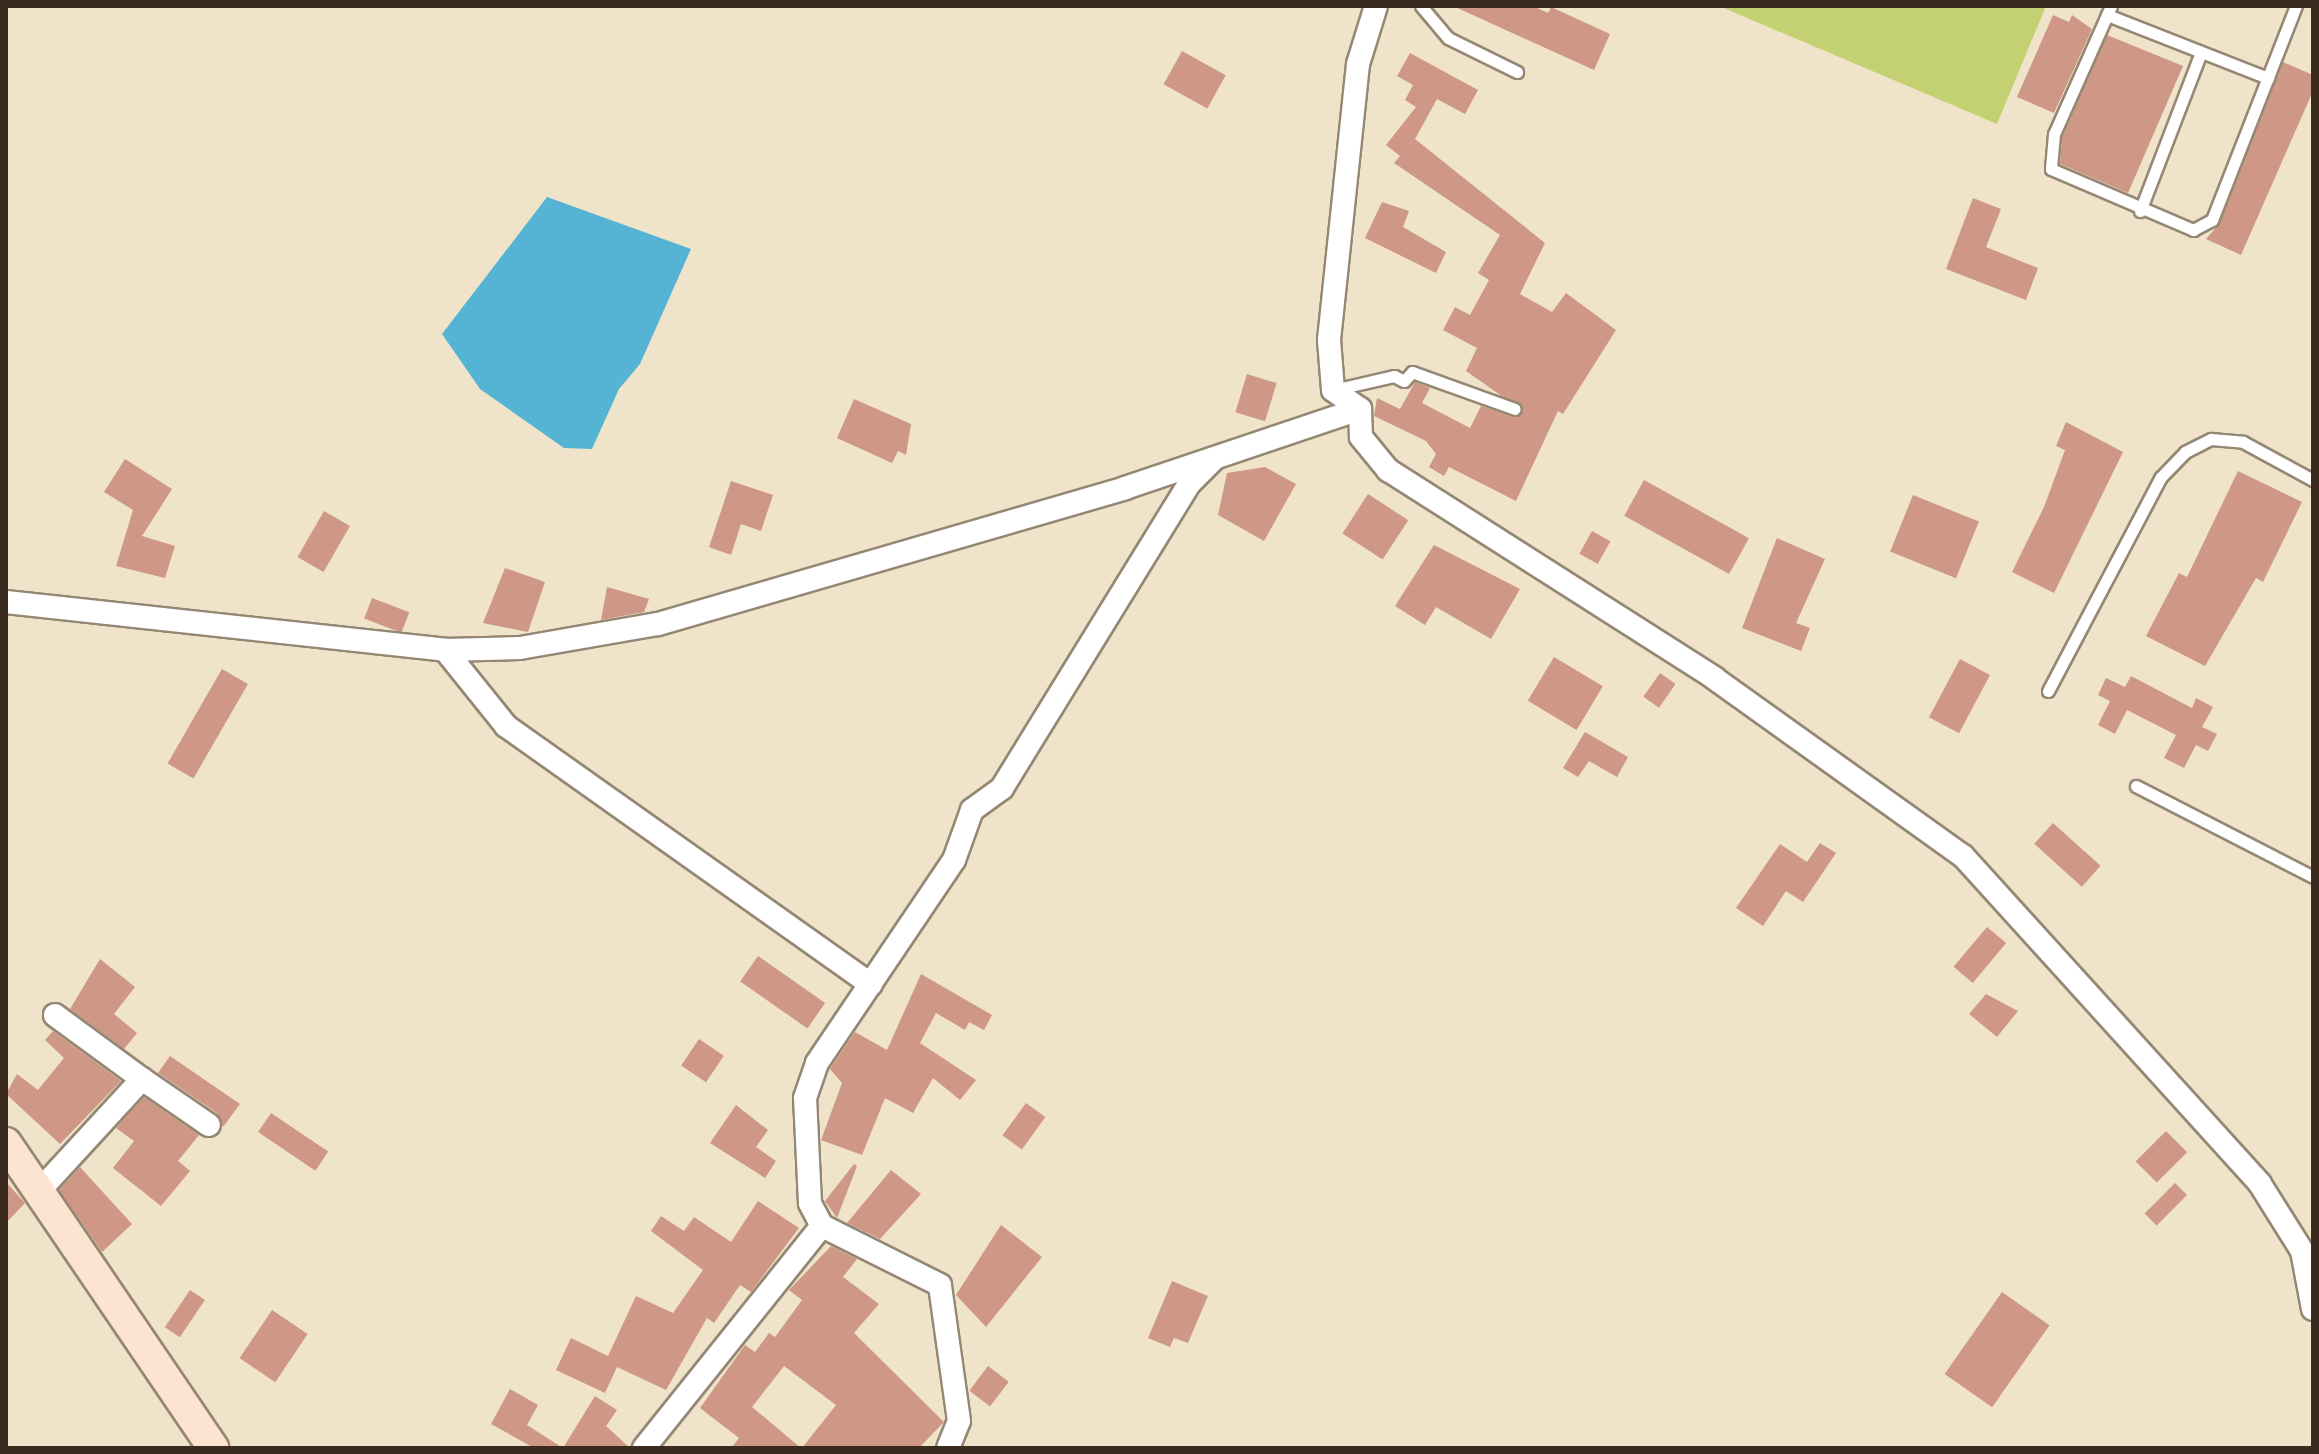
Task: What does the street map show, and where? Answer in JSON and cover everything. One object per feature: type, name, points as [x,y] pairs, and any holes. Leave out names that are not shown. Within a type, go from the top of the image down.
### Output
[{"type":"street","points":[[1360,409],[1333,390],[1329,340],[1358,64],[1376,6]]},
{"type":"street","points":[[6,602],[445,650],[520,648],[658,624],[1216,458],[1360,409]]},
{"type":"street","points":[[1360,409],[1361,437],[1388,470],[1714,678],[1963,856],[2260,1184],[2302,1251],[2313,1309]]},
{"type":"street","points":[[948,1448],[959,1421],[940,1285],[822,1226],[810,1203],[805,1098],[817,1063],[954,860],[972,810],[1002,788],[1190,483],[1216,458]]},
{"type":"street","points":[[445,650],[506,726],[871,984]]},
{"type":"street","points":[[55,1015],[209,1125]]},
{"type":"street","points":[[40,1190],[142,1079]]},
{"type":"street","points":[[6,1143],[213,1448]]},
{"type":"street","points":[[644,1448],[822,1226]]},
{"type":"lane","points":[[1421,6],[1448,38],[1517,72]]},
{"type":"lane","points":[[2268,78],[2109,11],[2049,158],[2065,179],[2177,227],[2206,227],[2268,78],[2296,6]]},
{"type":"lane","points":[[2140,211],[2201,52]]},
{"type":"lane","points":[[1333,390],[1394,376],[1404,381],[1412,372],[1515,409]]},
{"type":"lane","points":[[2048,691],[2161,477],[2185,452],[2211,439],[2243,442],[2313,480]]},
{"type":"lane","points":[[2136,786],[2313,877]]},
{"type":"green space","points":[[1719,6],[2046,6],[1997,124]]},
{"type":"water","points":[[547,197],[691,249],[640,364],[619,389],[592,449],[564,448],[480,389],[442,334]]},
{"type":"building","points":[[1453,6],[1533,6],[1548,13],[1551,7],[1610,34],[1594,70]]},
{"type":"building","points":[[2053,15],[2069,22],[2072,15],[2092,29],[2054,113],[2017,97]]},
{"type":"building","points":[[2107,35],[2183,66],[2128,193],[2060,164],[2062,138]]},
{"type":"building","points":[[1182,51],[1226,75],[1207,108],[1164,84]]},
{"type":"building","points":[[1410,53],[1478,90],[1465,114],[1437,99],[1415,139],[1545,243],[1520,294],[1552,312],[1566,293],[1616,330],[1563,414],[1558,411],[1516,501],[1449,467],[1444,476],[1429,467],[1436,454],[1426,441],[1374,416],[1377,398],[1400,409],[1415,382],[1430,388],[1422,403],[1470,428],[1481,406],[1513,417],[1523,411],[1466,371],[1477,348],[1443,330],[1455,307],[1470,315],[1489,280],[1478,273],[1500,235],[1394,163],[1400,156],[1386,145],[1416,107],[1405,100],[1413,85],[1397,76]]},
{"type":"building","points":[[2283,62],[2313,75],[2313,91],[2241,255],[2206,239],[2220,223]]},
{"type":"building","points":[[1973,198],[2001,209],[1986,247],[2038,268],[2026,300],[1946,269]]},
{"type":"building","points":[[1382,202],[1409,211],[1403,227],[1446,252],[1436,273],[1365,238]]},
{"type":"building","points":[[1247,374],[1277,383],[1265,421],[1235,412]]},
{"type":"building","points":[[854,399],[911,424],[906,455],[898,451],[892,463],[837,438]]},
{"type":"building","points":[[2066,422],[2123,452],[2054,593],[2012,572],[2044,507],[2065,450],[2056,446]]},
{"type":"building","points":[[125,459],[172,489],[142,536],[175,546],[165,578],[116,566],[133,510],[104,492]]},
{"type":"building","points":[[1265,467],[1296,484],[1264,541],[1218,515],[1227,473]]},
{"type":"building","points":[[2238,471],[2302,502],[2263,582],[2256,578],[2205,666],[2146,636],[2179,573],[2187,577]]},
{"type":"building","points":[[1644,480],[1749,538],[1729,574],[1624,516]]},
{"type":"building","points":[[731,481],[773,495],[761,531],[741,524],[731,555],[709,547]]},
{"type":"building","points":[[1368,494],[1408,520],[1383,560],[1342,533]]},
{"type":"building","points":[[1913,495],[1979,522],[1956,578],[1890,552]]},
{"type":"building","points":[[324,511],[350,526],[323,572],[298,557]]},
{"type":"building","points":[[1592,531],[1610,541],[1598,564],[1579,554]]},
{"type":"building","points":[[1777,538],[1825,559],[1796,623],[1810,628],[1801,651],[1742,628]]},
{"type":"building","points":[[1434,545],[1520,589],[1491,639],[1436,607],[1425,625],[1395,606]]},
{"type":"building","points":[[505,568],[545,582],[528,632],[483,623]]},
{"type":"building","points":[[607,587],[649,599],[644,612],[601,620]]},
{"type":"building","points":[[372,598],[409,612],[401,633],[364,619]]},
{"type":"building","points":[[1554,657],[1603,686],[1577,730],[1528,701]]},
{"type":"building","points":[[1960,659],[1990,675],[1959,733],[1929,717]]},
{"type":"building","points":[[222,669],[248,684],[193,778],[168,763]]},
{"type":"building","points":[[1660,673],[1676,684],[1659,708],[1643,697]]},
{"type":"building","points":[[2131,676],[2192,708],[2196,698],[2213,707],[2202,727],[2217,734],[2208,751],[2196,745],[2184,768],[2164,758],[2176,735],[2127,710],[2115,734],[2098,725],[2110,701],[2098,695],[2106,678],[2125,687]]},
{"type":"building","points":[[1585,732],[1628,757],[1617,777],[1589,761],[1578,777],[1563,768]]},
{"type":"building","points":[[2053,823],[2101,866],[2082,887],[2034,844]]},
{"type":"building","points":[[1820,843],[1836,853],[1803,902],[1786,891],[1763,926],[1736,908],[1780,844],[1807,862]]},
{"type":"building","points":[[1987,927],[2006,943],[1973,983],[1954,967]]},
{"type":"building","points":[[758,956],[825,1003],[807,1028],[740,981]]},
{"type":"building","points":[[100,959],[135,987],[114,1014],[137,1033],[124,1049],[70,1009]]},
{"type":"building","points":[[921,974],[992,1015],[984,1030],[969,1022],[965,1030],[936,1013],[920,1043],[976,1080],[960,1100],[933,1078],[913,1113],[885,1098],[862,1155],[821,1140],[842,1083],[830,1069],[855,1032],[887,1050]]},
{"type":"building","points":[[1986,994],[2018,1011],[1997,1037],[1969,1014]]},
{"type":"building","points":[[53,1031],[121,1081],[60,1144],[6,1094],[17,1074],[38,1090],[64,1058],[45,1040]]},
{"type":"building","points":[[699,1039],[724,1056],[706,1082],[681,1066]]},
{"type":"building","points":[[170,1056],[240,1104],[223,1127],[217,1113],[158,1073]]},
{"type":"building","points":[[144,1097],[199,1135],[178,1161],[190,1171],[161,1206],[113,1168],[134,1141],[116,1128]]},
{"type":"building","points":[[1026,1103],[1045,1117],[1022,1149],[1002,1135]]},
{"type":"building","points":[[736,1105],[768,1130],[756,1147],[776,1161],[765,1178],[710,1143]]},
{"type":"building","points":[[271,1113],[328,1152],[315,1171],[258,1132]]},
{"type":"building","points":[[2166,1131],[2187,1152],[2157,1183],[2136,1161]]},
{"type":"building","points":[[854,1164],[857,1166],[837,1218],[825,1201]]},
{"type":"building","points":[[80,1167],[132,1224],[102,1252],[59,1190]]},
{"type":"building","points":[[891,1170],[921,1194],[880,1239],[847,1223]]},
{"type":"building","points":[[6,1182],[25,1203],[6,1223]]},
{"type":"building","points":[[2175,1183],[2187,1195],[2157,1225],[2145,1213]]},
{"type":"building","points":[[758,1201],[799,1228],[751,1292],[740,1285],[714,1323],[707,1318],[666,1390],[617,1367],[605,1393],[556,1370],[571,1338],[608,1356],[636,1296],[673,1313],[703,1270],[651,1231],[661,1216],[684,1231],[694,1217],[731,1242]]},
{"type":"building","points":[[1001,1225],[1042,1257],[986,1327],[956,1295]]},
{"type":"building","points":[[831,1246],[857,1259],[843,1277],[879,1304],[854,1333],[944,1422],[919,1448],[802,1448],[836,1405],[784,1366],[752,1407],[801,1448],[731,1448],[739,1438],[700,1408],[745,1345],[755,1352],[769,1333],[775,1337],[802,1300],[789,1290]]},
{"type":"building","points":[[1172,1281],[1208,1296],[1188,1343],[1174,1338],[1170,1347],[1148,1338]]},
{"type":"building","points":[[190,1290],[205,1300],[180,1337],[165,1327]]},
{"type":"building","points":[[2002,1292],[2050,1325],[1992,1407],[1945,1374]]},
{"type":"building","points":[[272,1310],[308,1334],[275,1382],[240,1358]]},
{"type":"building","points":[[988,1366],[1009,1382],[990,1406],[969,1391]]},
{"type":"building","points":[[510,1389],[538,1405],[527,1425],[563,1448],[534,1448],[491,1424]]},
{"type":"building","points":[[595,1396],[617,1410],[606,1426],[630,1448],[563,1448]]}]
